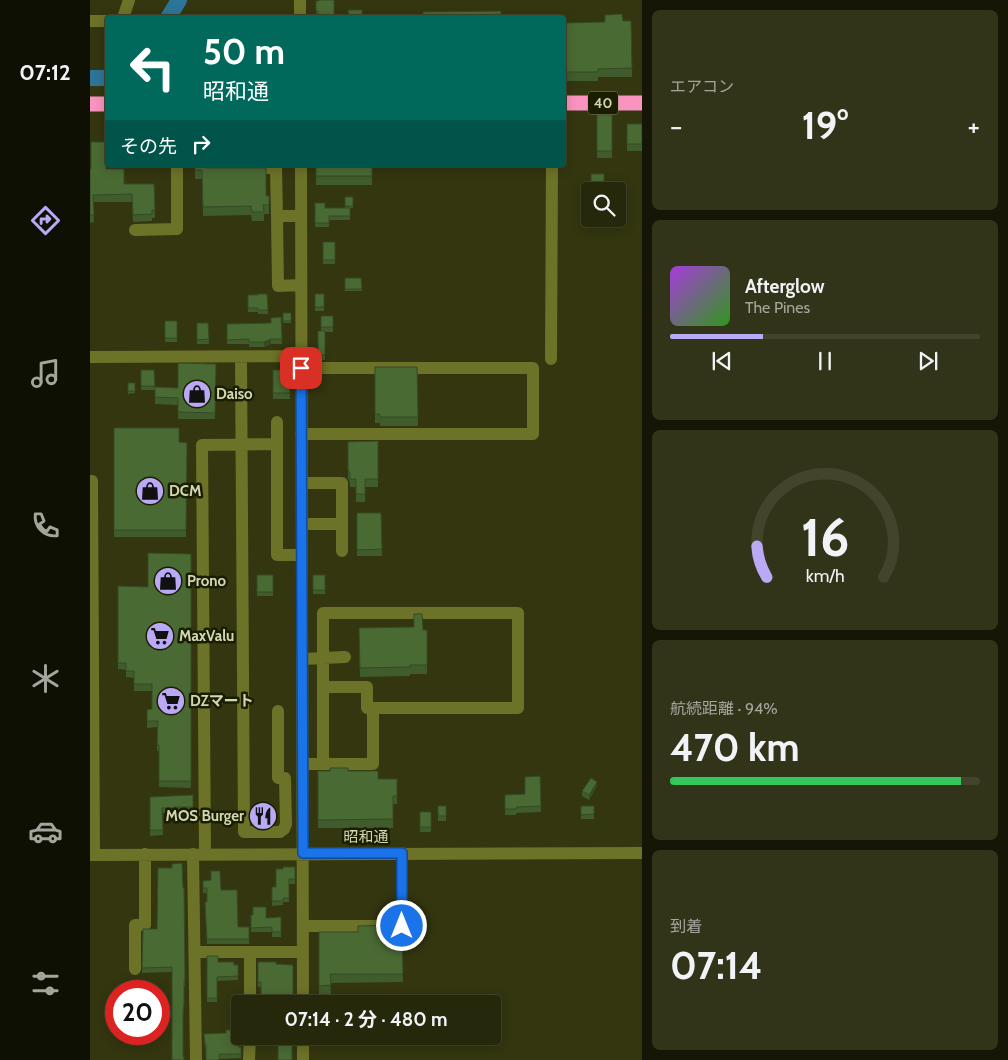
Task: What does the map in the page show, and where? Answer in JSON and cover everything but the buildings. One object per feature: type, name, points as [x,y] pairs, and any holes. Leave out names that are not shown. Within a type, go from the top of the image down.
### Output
[{"type":"highway","name":"40","points":[[566,103],[642,103]]},
{"type":"highway","points":[[90,104],[105,104]]},
{"type":"street","points":[[124,15],[129,0]]},
{"type":"street","points":[[300,0],[300,15]]},
{"type":"street","points":[[90,21],[105,21]]},
{"type":"street","points":[[135,230],[177,229],[177,167]]},
{"type":"street","points":[[208,167],[208,169],[276,168],[278,286],[301,285]]},
{"type":"street","points":[[301,167],[303,995]]},
{"type":"street","points":[[551,359],[552,167]]},
{"type":"street","points":[[277,216],[301,216]]},
{"type":"street","points":[[241,356],[244,832],[280,832],[286,824],[278,711]]},
{"type":"street","points":[[90,357],[241,356],[301,362],[534,368],[534,434],[301,434]]},
{"type":"street","points":[[277,422],[278,555],[302,555]]},
{"type":"street","points":[[196,1060],[195,952],[199,854],[205,824],[202,444],[277,444]]},
{"type":"street","points":[[90,481],[92,481],[92,854]]},
{"type":"street","points":[[302,483],[342,483],[342,551]]},
{"type":"street","points":[[302,524],[342,524]]},
{"type":"street","points":[[323,687],[367,686],[367,708],[518,708],[518,613],[323,613],[323,658],[323,687],[323,764]]},
{"type":"street","points":[[302,658],[346,657]]},
{"type":"street","points":[[303,764],[373,764],[373,708]]},
{"type":"street","name":"昭和通","points":[[92,854],[642,852]]},
{"type":"street","points":[[303,926],[402,926],[402,853]]},
{"type":"street","points":[[135,969],[135,925],[145,925],[145,854]]},
{"type":"street","points":[[195,952],[303,952]]},
{"type":"street","points":[[250,952],[250,995]]},
{"type":"street","points":[[249,1060],[250,1045]]},
{"type":"street","points":[[303,1045],[303,1060]]},
{"type":"waterway","points":[[170,15],[179,0]]},
{"type":"waterway","points":[[90,78],[105,78]]},
{"type":"place","name":"Daiso","points":[[197,394]]},
{"type":"place","name":"DCM","points":[[150,491]]},
{"type":"place","name":"Prono","points":[[168,581]]},
{"type":"place","name":"MaxValu","points":[[160,636]]},
{"type":"place","name":"DZマート","points":[[171,701]]},
{"type":"place","name":"MOS Burger","points":[[263,816]]},
{"type":"route","points":[[301,368],[303,853],[402,853],[402,926]]}]
